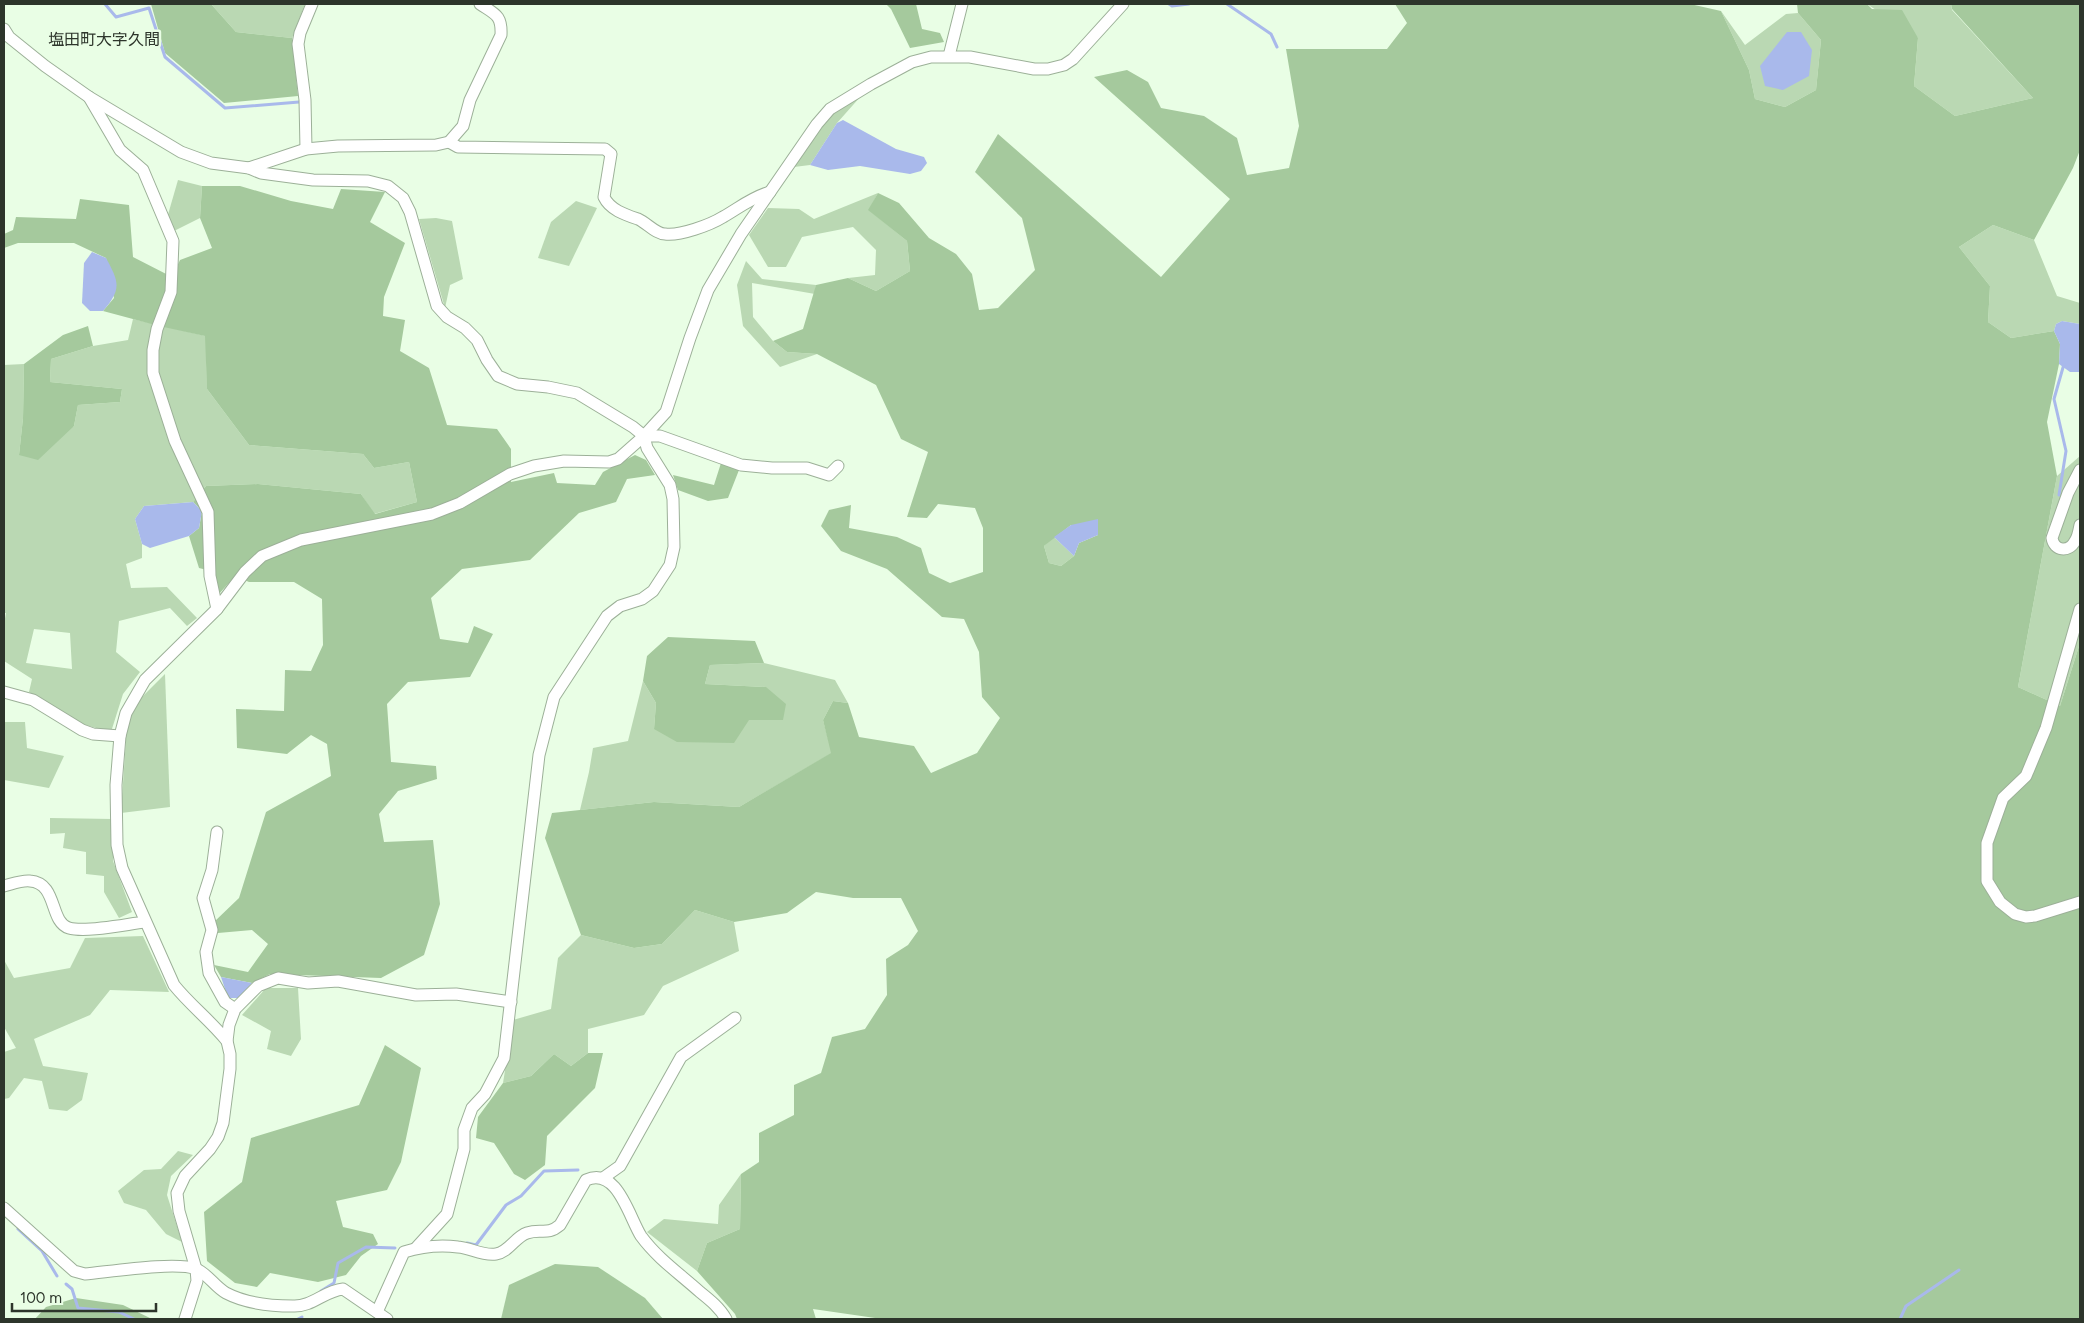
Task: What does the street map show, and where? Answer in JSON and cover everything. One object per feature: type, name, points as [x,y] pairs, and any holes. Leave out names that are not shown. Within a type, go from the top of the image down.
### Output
[{"type":"street","points":[[306,149],[304,100],[298,44],[300,33],[312,4]]},
{"type":"street","points":[[249,168],[306,149],[338,146],[436,145],[449,142],[463,126],[470,100],[502,35],[502,24],[497,15],[480,4]]},
{"type":"street","points":[[949,56],[962,4]]},
{"type":"street","points":[[227,1041],[185,999],[174,985],[122,868],[117,845],[116,785],[120,736],[126,713],[146,680],[217,609],[245,572],[262,556],[280,547],[301,540],[432,514],[460,503],[510,474],[534,466],[564,462],[609,462],[618,460],[666,412],[708,290],[741,234],[830,108],[912,62],[931,57],[970,56],[1034,69],[1048,69],[1064,65],[1073,59],[1123,4]]},
{"type":"street","points":[[4,30],[9,37],[45,66],[89,97],[181,152],[211,163],[249,168],[261,173],[312,180],[368,181],[388,186],[403,198],[410,212],[437,306],[446,317],[466,328],[477,340],[498,376],[517,384],[548,387],[577,393],[592,400],[633,426],[644,436],[647,448],[670,485],[673,499],[674,547],[670,565],[653,591],[642,599],[620,606],[607,616],[554,697],[539,755],[504,1058],[485,1094],[472,1108],[469,1115],[464,1130],[464,1149],[447,1214],[416,1248]]},
{"type":"street","points":[[89,97],[120,150],[143,170],[173,242],[171,292],[157,329],[153,350],[154,372],[175,442],[208,512],[210,576],[217,609]]},
{"type":"street","points":[[449,142],[458,147],[605,149],[611,154],[604,197],[607,204],[620,212],[642,221],[663,235],[683,232],[721,219],[757,196],[770,192]]},
{"type":"street","points":[[644,436],[660,436],[741,465],[772,468],[807,468],[829,475],[838,466]]},
{"type":"street","points":[[2080,470],[2068,493],[2052,538],[2056,548],[2066,549],[2071,547],[2076,541],[2080,525]]},
{"type":"street","points":[[2080,609],[2046,728],[2026,776],[2003,798],[1986,843],[1987,881],[2000,902],[2015,914],[2035,916],[2080,902]]},
{"type":"street","points":[[4,692],[33,700],[82,730],[93,734],[120,736]]},
{"type":"street","points":[[217,832],[212,870],[203,898],[212,930],[206,952],[209,973],[225,1002],[235,1009]]},
{"type":"street","points":[[4,886],[29,881],[39,883],[46,890],[54,904],[60,921],[68,928],[85,929],[146,922]]},
{"type":"street","points":[[185,1319],[197,1281],[196,1269],[178,1211],[177,1193],[185,1176],[210,1149],[223,1123],[230,1069],[230,1054],[227,1041],[229,1024],[235,1009],[258,986],[278,978],[308,983],[338,981],[416,995],[456,994],[511,1002]]},
{"type":"street","points":[[603,1178],[620,1166],[681,1057],[735,1018]]},
{"type":"street","points":[[377,1312],[404,1252],[416,1248],[458,1247],[480,1253],[501,1252],[506,1250],[521,1235],[554,1230],[560,1224],[586,1180],[592,1177],[603,1178],[620,1194],[641,1236],[659,1256],[718,1307],[726,1319]]},
{"type":"street","points":[[4,1208],[74,1271],[85,1274],[168,1266],[196,1269],[225,1292],[250,1302],[304,1306],[334,1290],[342,1290],[387,1319]]},
{"type":"green space","points":[[151,4],[211,4],[236,32],[292,38],[298,96],[224,103],[165,53]]},
{"type":"green space","points":[[211,4],[305,4],[292,38],[236,32]]},
{"type":"green space","points":[[886,4],[916,4],[922,29],[940,33],[944,42],[910,48],[891,9]]},
{"type":"green space","points":[[1395,4],[1690,4],[1721,11],[1749,70],[1755,99],[1785,107],[1816,90],[1821,40],[1798,13],[1797,4],[1867,4],[1872,9],[1902,10],[1918,38],[1914,86],[1955,116],[2033,98],[1952,9],[1951,4],[2080,4],[2080,150],[2073,168],[2034,240],[1993,225],[1959,247],[1990,286],[1988,322],[2011,338],[2054,331],[2060,344],[2059,364],[2047,422],[2057,476],[2018,687],[2060,706],[2080,643],[2080,1319],[882,1319],[813,1309],[816,1319],[737,1319],[735,1314],[697,1271],[707,1243],[740,1229],[741,1174],[759,1162],[759,1133],[794,1115],[794,1085],[821,1073],[832,1037],[865,1029],[887,995],[886,959],[908,945],[918,931],[901,898],[853,898],[816,892],[787,913],[734,922],[695,910],[662,944],[634,948],[581,935],[545,838],[552,813],[654,802],[739,807],[831,753],[823,720],[833,701],[848,703],[859,737],[914,746],[931,773],[977,753],[1000,718],[982,697],[979,652],[964,619],[942,617],[887,569],[841,551],[821,526],[829,510],[851,505],[849,528],[897,537],[921,548],[929,573],[950,583],[983,572],[983,528],[975,508],[938,504],[927,518],[907,517],[928,452],[901,439],[876,385],[817,354],[787,352],[773,341],[803,329],[816,285],[848,278],[876,291],[910,271],[907,241],[868,210],[878,193],[899,203],[929,238],[956,254],[972,274],[979,310],[998,308],[1035,270],[1022,218],[975,172],[998,134],[1161,277],[1230,199],[1094,77],[1127,70],[1148,82],[1161,108],[1204,116],[1237,138],[1247,175],[1289,168],[1299,126],[1286,49],[1387,49],[1407,23]],"holes":[[[1071,525],[1098,535],[1079,543],[1074,556],[1061,566],[1049,563],[1044,546]]]},
{"type":"green space","points":[[1867,4],[1951,4],[1952,10],[2033,98],[1955,116],[1914,86],[1918,38]]},
{"type":"green space","points":[[1721,11],[1745,45],[1786,14],[1798,13],[1821,40],[1816,90],[1785,107],[1755,99],[1749,70]]},
{"type":"green space","points":[[861,96],[837,123],[810,165],[794,167],[828,117]]},
{"type":"green space","points":[[178,180],[202,186],[200,218],[174,231],[167,218]]},
{"type":"green space","points":[[202,186],[240,186],[291,201],[333,209],[341,189],[385,192],[370,222],[405,243],[384,297],[383,316],[405,320],[400,351],[429,368],[447,425],[497,429],[511,449],[511,482],[554,473],[557,483],[595,485],[603,472],[635,455],[646,460],[655,475],[627,479],[616,502],[579,513],[530,560],[462,569],[431,598],[440,639],[468,643],[474,626],[493,634],[470,677],[408,682],[387,704],[391,762],[436,766],[437,779],[398,791],[379,814],[384,842],[433,840],[440,904],[424,955],[381,978],[270,974],[252,983],[221,977],[214,965],[248,972],[268,944],[252,930],[218,933],[214,922],[239,898],[266,812],[331,776],[327,744],[311,735],[287,754],[237,748],[236,709],[284,711],[285,670],[311,671],[323,645],[322,599],[294,582],[249,582],[235,576],[218,595],[215,572],[199,568],[189,536],[199,528],[202,511],[193,502],[206,486],[258,484],[361,494],[375,514],[417,502],[409,462],[374,468],[363,454],[249,445],[207,389],[205,336],[103,311],[114,298],[106,258],[74,243],[18,243],[4,248],[4,234],[13,230],[16,217],[76,219],[80,199],[129,205],[133,257],[172,277],[180,260],[212,248],[200,218]]},
{"type":"green space","points":[[878,193],[869,210],[907,241],[910,271],[876,291],[848,278],[875,275],[876,250],[853,227],[802,237],[786,267],[768,267],[749,235],[768,208],[799,209],[814,219]]},
{"type":"green space","points":[[576,201],[597,208],[569,266],[538,258],[551,222]]},
{"type":"green space","points":[[436,218],[452,221],[463,279],[450,285],[445,308],[419,219]]},
{"type":"green space","points":[[1993,225],[2034,240],[2057,296],[2080,303],[2080,324],[2062,321],[2056,324],[2054,331],[2011,338],[1988,322],[1990,286],[1959,247]]},
{"type":"green space","points":[[746,261],[762,279],[816,285],[815,294],[752,283],[753,317],[773,341],[787,352],[817,354],[780,367],[743,326],[737,285]]},
{"type":"green space","points":[[133,319],[206,336],[207,389],[249,445],[363,454],[374,468],[409,462],[417,502],[374,514],[361,494],[258,484],[206,486],[193,502],[144,506],[135,519],[142,544],[142,558],[126,564],[131,588],[167,587],[197,618],[187,626],[170,608],[119,621],[116,652],[140,672],[123,694],[111,732],[78,723],[29,692],[32,679],[4,661],[4,624],[6,613],[4,613],[4,365],[24,364],[23,418],[19,455],[74,426],[78,405],[120,402],[122,389],[50,382],[51,359],[93,346],[128,340]],"holes":[[[34,629],[70,633],[72,669],[26,663]]]},
{"type":"green space","points":[[88,326],[93,346],[51,359],[50,382],[122,389],[120,402],[78,405],[74,426],[38,460],[19,455],[23,418],[24,364],[63,335]]},
{"type":"green space","points":[[2080,456],[2080,643],[2060,706],[2018,687],[2057,476]]},
{"type":"green space","points":[[721,463],[739,470],[728,498],[708,501],[678,490],[673,475],[714,485]]},
{"type":"green space","points":[[1054,537],[1074,556],[1061,566],[1049,563],[1044,546]]},
{"type":"green space","points":[[668,637],[755,641],[764,663],[710,665],[705,684],[766,687],[786,704],[783,720],[749,720],[734,743],[677,742],[654,729],[656,703],[643,681],[647,656]]},
{"type":"green space","points":[[764,663],[835,680],[848,703],[833,701],[823,720],[832,753],[739,807],[654,802],[580,810],[593,748],[628,741],[643,681],[656,703],[654,729],[766,687],[705,684],[710,665]]},
{"type":"green space","points":[[165,674],[170,807],[121,813],[127,724],[141,698]]},
{"type":"green space","points":[[4,722],[25,722],[27,748],[64,756],[49,788],[4,780]]},
{"type":"green space","points":[[50,818],[113,819],[113,861],[132,912],[119,918],[104,892],[104,876],[86,874],[86,852],[63,848],[65,833],[50,834]]},
{"type":"green space","points":[[695,910],[734,922],[739,951],[663,986],[644,1015],[588,1029],[588,1053],[571,1066],[554,1054],[531,1076],[503,1083],[513,1020],[551,1009],[558,958],[581,935],[634,948],[662,944]]},
{"type":"green space","points":[[143,936],[169,992],[110,990],[90,1015],[34,1039],[43,1066],[88,1073],[82,1100],[67,1111],[49,1109],[42,1081],[24,1078],[9,1098],[4,1099],[4,1052],[16,1048],[4,1027],[4,960],[14,978],[70,968],[85,938]]},
{"type":"green space","points":[[266,988],[298,988],[301,1039],[291,1056],[267,1049],[271,1031],[242,1015]]},
{"type":"green space","points":[[385,1045],[421,1068],[401,1162],[387,1190],[336,1201],[343,1227],[373,1234],[378,1244],[361,1256],[346,1275],[318,1282],[270,1273],[257,1287],[235,1283],[207,1261],[204,1212],[242,1182],[251,1138],[359,1105]]},
{"type":"green space","points":[[588,1053],[603,1053],[595,1088],[547,1136],[545,1165],[525,1180],[514,1174],[494,1143],[476,1138],[478,1117],[503,1083],[531,1076],[554,1054],[571,1066]]},
{"type":"green space","points":[[178,1151],[193,1155],[171,1176],[167,1195],[182,1242],[166,1234],[146,1210],[124,1203],[118,1191],[144,1170],[161,1169]]},
{"type":"green space","points":[[741,1174],[740,1229],[707,1243],[697,1271],[647,1232],[664,1219],[718,1224],[719,1205]]},
{"type":"green space","points":[[555,1264],[598,1267],[645,1298],[663,1319],[501,1319],[509,1285]]},
{"type":"green space","points":[[76,1298],[123,1305],[152,1319],[35,1319],[46,1307]]},
{"type":"water","points":[[1787,32],[1801,32],[1812,50],[1809,76],[1783,90],[1765,86],[1760,66]]},
{"type":"water","points":[[843,120],[896,149],[924,157],[927,163],[921,171],[910,174],[860,166],[828,170],[810,165],[837,123]]},
{"type":"water","points":[[92,252],[106,258],[116,280],[116,291],[103,311],[90,311],[82,303],[84,263]]},
{"type":"water","points":[[2062,321],[2080,324],[2080,372],[2070,372],[2059,364],[2060,344],[2054,331],[2056,324]]},
{"type":"water","points":[[193,502],[202,511],[199,528],[189,536],[150,548],[142,544],[135,519],[144,506]]},
{"type":"water","points":[[1098,519],[1098,535],[1079,543],[1074,556],[1054,537],[1071,525]]},
{"type":"water","points":[[221,977],[252,983],[239,998],[228,998]]},
{"type":"waterway","points":[[105,4],[116,17],[149,8],[165,57],[225,108],[299,102]]},
{"type":"waterway","points":[[1169,4],[1172,6],[1189,4]]},
{"type":"waterway","points":[[1227,4],[1271,34],[1277,47]]},
{"type":"waterway","points":[[2059,495],[2066,451],[2054,399],[2064,364]]},
{"type":"waterway","points":[[467,1243],[476,1245],[506,1205],[521,1196],[544,1171],[578,1170]]},
{"type":"waterway","points":[[18,1229],[42,1251],[57,1276]]},
{"type":"waterway","points":[[321,1291],[334,1283],[338,1263],[366,1247],[395,1248]]},
{"type":"waterway","points":[[1900,1319],[1906,1306],[1959,1270]]},
{"type":"waterway","points":[[66,1284],[72,1289],[78,1308],[119,1312],[134,1319]]},
{"type":"waterway","points":[[298,1319],[302,1317]]},
{"type":"district","name":"塩田町大字久間","points":[[104,39]]}]
